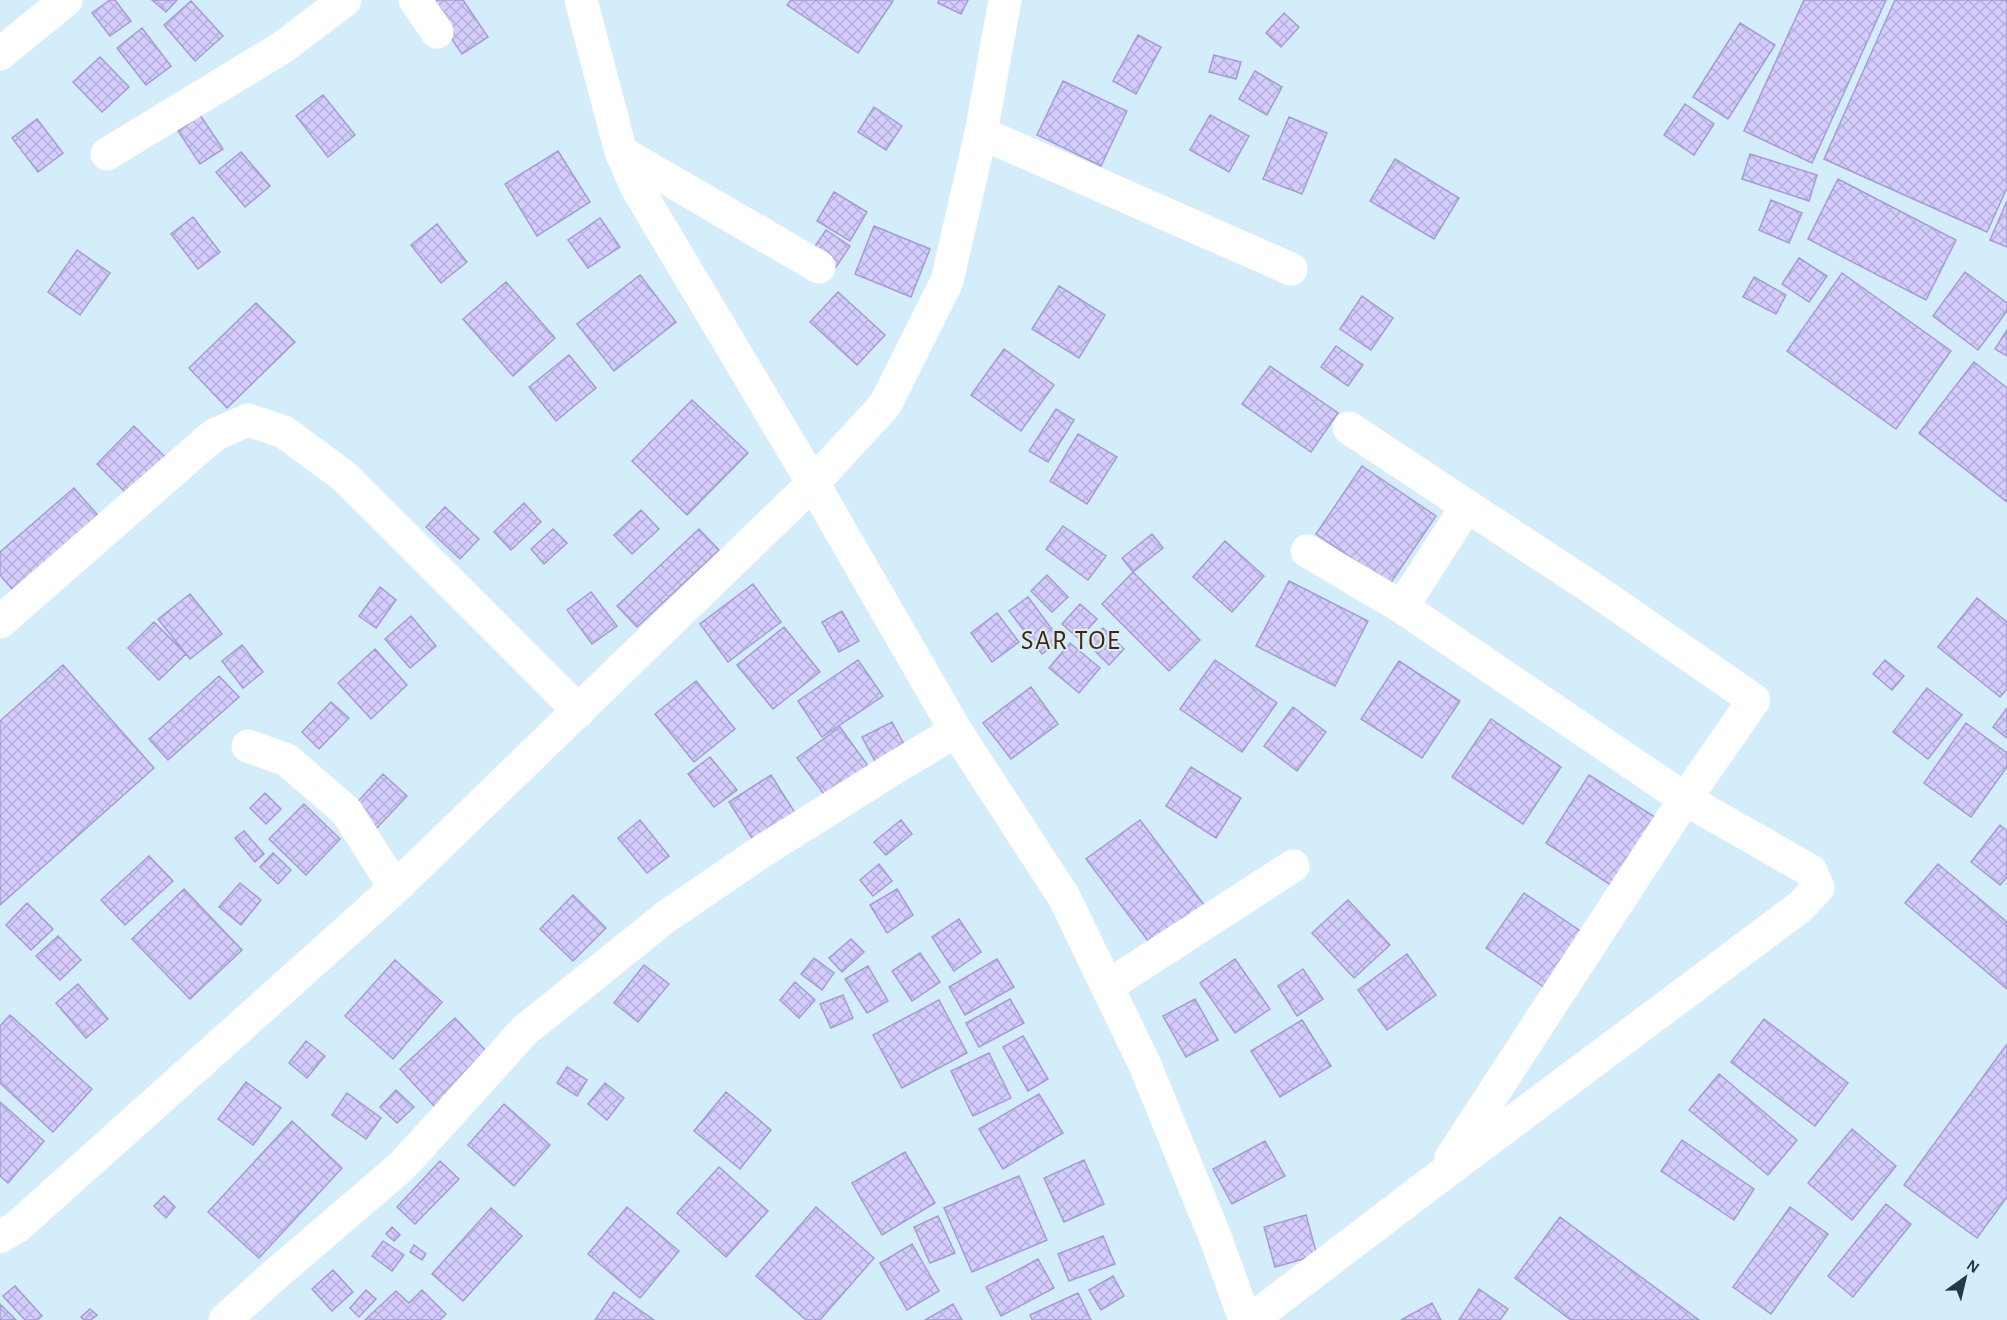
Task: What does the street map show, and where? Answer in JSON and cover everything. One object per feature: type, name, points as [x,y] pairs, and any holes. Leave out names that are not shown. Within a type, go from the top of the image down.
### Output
[{"type":"street","points":[[4,44],[66,0]]},
{"type":"street","points":[[107,154],[283,47],[345,0]]},
{"type":"street","points":[[415,0],[437,32]]},
{"type":"street","points":[[581,0],[621,152],[637,188],[813,483],[956,731],[1064,897],[1145,1065],[1216,1239],[1245,1320]]},
{"type":"street","points":[[0,1238],[18,1226],[395,888],[813,483],[885,405],[947,281],[981,133],[1005,0]]},
{"type":"street","points":[[981,133],[1292,269]]},
{"type":"street","points":[[621,152],[819,267]]},
{"type":"street","points":[[0,622],[214,435],[248,420],[284,432],[345,477],[579,711]]},
{"type":"street","points":[[1349,428],[1593,588],[1754,700],[1685,799],[1439,1177]]},
{"type":"street","points":[[1402,607],[1467,506]]},
{"type":"street","points":[[1251,1320],[1800,908],[1818,888],[1811,871],[1685,799],[1402,607],[1307,551]]},
{"type":"street","points":[[225,1320],[404,1165],[525,1030],[667,916],[783,838],[956,731]]},
{"type":"street","points":[[248,746],[287,760],[347,812],[395,888]]},
{"type":"street","points":[[1108,986],[1293,866]]},
{"type":"building","points":[[110,0],[115,0],[131,21],[110,36],[92,13]]},
{"type":"building","points":[[152,0],[177,0],[166,12]]},
{"type":"building","points":[[438,0],[463,0],[488,37],[462,54],[429,6]]},
{"type":"building","points":[[791,0],[893,1],[858,53],[787,5]]},
{"type":"building","points":[[939,0],[968,0],[961,14],[938,3]]},
{"type":"building","points":[[1804,0],[1886,0],[1812,163],[1744,131]]},
{"type":"building","points":[[1895,0],[2007,0],[2007,188],[1987,232],[1824,159]]},
{"type":"building","points":[[191,1],[223,36],[195,61],[164,25]]},
{"type":"building","points":[[1284,13],[1299,27],[1281,47],[1266,33]]},
{"type":"building","points":[[1740,23],[1775,45],[1728,119],[1693,97]]},
{"type":"building","points":[[142,28],[171,66],[146,85],[117,48]]},
{"type":"building","points":[[1138,35],[1161,47],[1136,94],[1113,81]]},
{"type":"building","points":[[1214,55],[1241,62],[1236,79],[1209,72]]},
{"type":"building","points":[[100,57],[129,87],[102,112],[73,82]]},
{"type":"building","points":[[1255,71],[1282,87],[1267,115],[1239,99]]},
{"type":"building","points":[[1063,81],[1127,111],[1101,166],[1037,135]]},
{"type":"building","points":[[323,95],[355,135],[328,157],[296,116]]},
{"type":"building","points":[[1685,104],[1714,124],[1694,155],[1664,135]]},
{"type":"building","points":[[874,107],[902,126],[886,150],[858,132]]},
{"type":"building","points":[[200,115],[223,149],[200,164],[178,131]]},
{"type":"building","points":[[1210,115],[1249,136],[1229,172],[1190,150]]},
{"type":"building","points":[[1289,117],[1327,133],[1302,194],[1263,179]]},
{"type":"building","points":[[37,119],[63,153],[38,172],[12,138]]},
{"type":"building","points":[[558,151],[590,202],[537,236],[505,184]]},
{"type":"building","points":[[241,152],[270,186],[245,207],[216,172]]},
{"type":"building","points":[[1750,154],[1817,175],[1809,201],[1742,179]]},
{"type":"building","points":[[1395,159],[1459,198],[1434,239],[1370,201]]},
{"type":"building","points":[[1838,179],[1956,240],[1926,300],[1808,239]]},
{"type":"building","points":[[834,192],[867,212],[850,241],[817,221]]},
{"type":"building","points":[[1771,200],[1802,213],[1789,243],[1759,230]]},
{"type":"building","points":[[2007,201],[2007,247],[1990,240]]},
{"type":"building","points":[[193,217],[220,252],[198,269],[171,234]]},
{"type":"building","points":[[600,218],[620,247],[588,268],[568,240]]},
{"type":"building","points":[[437,224],[467,262],[441,283],[411,245]]},
{"type":"building","points":[[874,226],[930,249],[911,297],[855,274]]},
{"type":"building","points":[[826,230],[850,246],[834,270],[810,254]]},
{"type":"building","points":[[77,250],[110,273],[80,315],[48,292]]},
{"type":"building","points":[[1799,258],[1827,276],[1809,302],[1782,284]]},
{"type":"building","points":[[1965,272],[2007,303],[2007,311],[1978,350],[1933,316]]},
{"type":"building","points":[[1842,273],[1951,351],[1896,429],[1787,351]]},
{"type":"building","points":[[640,275],[676,322],[614,371],[577,324]]},
{"type":"building","points":[[1754,277],[1786,295],[1776,314],[1743,297]]},
{"type":"building","points":[[506,282],[555,338],[513,376],[463,319]]},
{"type":"building","points":[[1059,286],[1105,315],[1079,358],[1032,329]]},
{"type":"building","points":[[838,292],[885,335],[857,365],[810,322]]},
{"type":"building","points":[[1362,296],[1393,318],[1371,350],[1340,329]]},
{"type":"building","points":[[256,303],[295,342],[227,408],[189,368]]},
{"type":"building","points":[[2007,330],[2007,356],[1995,349]]},
{"type":"building","points":[[1336,346],[1363,365],[1348,386],[1321,367]]},
{"type":"building","points":[[1004,349],[1054,385],[1021,431],[971,395]]},
{"type":"building","points":[[569,355],[596,388],[556,421],[529,387]]},
{"type":"building","points":[[1974,362],[2007,388],[2007,502],[1919,433]]},
{"type":"building","points":[[1270,366],[1338,413],[1311,452],[1242,404]]},
{"type":"building","points":[[692,400],[748,453],[687,515],[632,461]]},
{"type":"building","points":[[1056,409],[1074,420],[1048,462],[1029,451]]},
{"type":"building","points":[[134,426],[169,461],[131,498],[97,464]]},
{"type":"building","points":[[1078,434],[1117,457],[1087,504],[1050,481]]},
{"type":"building","points":[[1362,466],[1436,516],[1390,584],[1316,534]]},
{"type":"building","points":[[74,488],[102,520],[17,595],[0,575],[0,552]]},
{"type":"building","points":[[524,503],[541,522],[511,550],[494,532]]},
{"type":"building","points":[[445,507],[479,539],[460,559],[426,527]]},
{"type":"building","points":[[641,510],[659,529],[632,554],[614,535]]},
{"type":"building","points":[[1063,526],[1106,556],[1088,580],[1046,549]]},
{"type":"building","points":[[553,529],[567,543],[544,564],[531,549]]},
{"type":"building","points":[[699,529],[719,550],[637,627],[617,606]]},
{"type":"building","points":[[1152,534],[1163,548],[1133,572],[1122,558]]},
{"type":"building","points":[[1225,541],[1264,576],[1232,612],[1193,577]]},
{"type":"building","points":[[1133,572],[1200,640],[1169,671],[1102,604]]},
{"type":"building","points":[[1047,575],[1068,597],[1052,612],[1031,591]]},
{"type":"building","points":[[1289,581],[1368,621],[1335,686],[1256,646]]},
{"type":"building","points":[[753,584],[781,622],[728,662],[700,624]]},
{"type":"building","points":[[380,587],[396,600],[376,628],[359,616]]},
{"type":"building","points":[[591,592],[617,626],[592,644],[567,610]]},
{"type":"building","points":[[190,594],[222,634],[190,659],[158,619]]},
{"type":"building","points":[[1028,597],[1060,640],[1042,654],[1009,611]]},
{"type":"building","points":[[1977,598],[2007,622],[2007,689],[2000,697],[1938,647]]},
{"type":"building","points":[[1080,604],[1097,619],[1079,639],[1062,624]]},
{"type":"building","points":[[842,611],[859,641],[839,652],[822,622]]},
{"type":"building","points":[[997,613],[1019,642],[992,662],[971,633]]},
{"type":"building","points":[[411,616],[436,646],[410,668],[385,639]]},
{"type":"building","points":[[154,622],[186,654],[159,680],[128,648]]},
{"type":"building","points":[[784,627],[820,672],[773,709],[737,665]]},
{"type":"building","points":[[1103,628],[1124,649],[1109,665],[1088,644]]},
{"type":"building","points":[[1070,643],[1100,668],[1079,693],[1049,668]]},
{"type":"building","points":[[242,645],[263,672],[243,688],[222,661]]},
{"type":"building","points":[[375,649],[407,685],[371,719],[338,683]]},
{"type":"building","points":[[858,660],[883,696],[822,737],[798,701]]},
{"type":"building","points":[[1215,660],[1277,703],[1242,752],[1180,709]]},
{"type":"building","points":[[1885,660],[1904,676],[1892,690],[1873,674]]},
{"type":"building","points":[[1399,661],[1460,701],[1422,758],[1361,719]]},
{"type":"building","points":[[63,665],[154,768],[0,905],[0,721]]},
{"type":"building","points":[[219,676],[239,697],[168,760],[149,739]]},
{"type":"building","points":[[696,681],[735,729],[694,762],[655,714]]},
{"type":"building","points":[[1031,687],[1058,724],[1011,759],[983,723]]},
{"type":"building","points":[[1927,688],[1962,715],[1928,759],[1893,732]]},
{"type":"building","points":[[331,702],[349,718],[319,749],[302,732]]},
{"type":"building","points":[[1293,707],[1326,732],[1297,771],[1264,746]]},
{"type":"building","points":[[2007,708],[2007,738],[1993,727]]},
{"type":"building","points":[[1491,719],[1561,767],[1523,824],[1452,777]]},
{"type":"building","points":[[892,722],[905,746],[876,763],[862,737]]},
{"type":"building","points":[[1966,723],[2007,753],[2007,767],[1971,817],[1924,783]]},
{"type":"building","points":[[840,727],[871,770],[829,801],[797,758]]},
{"type":"building","points":[[710,757],[737,790],[714,807],[688,774]]},
{"type":"building","points":[[1191,767],[1241,798],[1216,838],[1166,806]]},
{"type":"building","points":[[383,774],[407,796],[375,830],[352,808]]},
{"type":"building","points":[[771,775],[797,816],[755,843],[729,802]]},
{"type":"building","points":[[1589,775],[1664,823],[1620,891],[1546,843]]},
{"type":"building","points":[[265,793],[281,809],[266,824],[250,808]]},
{"type":"building","points":[[304,804],[340,839],[306,875],[269,839]]},
{"type":"building","points":[[640,820],[669,856],[647,873],[618,838]]},
{"type":"building","points":[[901,820],[912,834],[886,855],[874,842]]},
{"type":"building","points":[[1140,820],[1208,910],[1155,950],[1086,859]]},
{"type":"building","points":[[2000,825],[2007,831],[2007,877],[2000,885],[1971,862]]},
{"type":"building","points":[[244,831],[264,854],[255,862],[235,838]]},
{"type":"building","points":[[273,853],[291,870],[278,884],[260,867]]},
{"type":"building","points":[[149,856],[173,881],[125,925],[101,900]]},
{"type":"building","points":[[879,864],[892,881],[873,896],[860,880]]},
{"type":"building","points":[[1938,864],[2007,922],[2007,989],[1905,903]]},
{"type":"building","points":[[240,883],[261,900],[241,925],[219,907]]},
{"type":"building","points":[[184,889],[242,950],[190,999],[132,939]]},
{"type":"building","points":[[897,889],[913,915],[887,933],[870,905]]},
{"type":"building","points":[[1524,893],[1591,938],[1554,994],[1486,948]]},
{"type":"building","points":[[573,895],[606,928],[573,961],[540,929]]},
{"type":"building","points":[[1348,900],[1390,945],[1354,978],[1312,933]]},
{"type":"building","points":[[27,903],[53,929],[31,950],[6,925]]},
{"type":"building","points":[[959,919],[981,952],[954,971],[932,937]]},
{"type":"building","points":[[58,936],[81,960],[60,980],[36,956]]},
{"type":"building","points":[[851,939],[864,952],[842,972],[829,958]]},
{"type":"building","points":[[920,953],[940,982],[912,1001],[892,971]]},
{"type":"building","points":[[1407,954],[1436,995],[1387,1030],[1358,990]]},
{"type":"building","points":[[814,958],[834,973],[822,990],[801,974]]},
{"type":"building","points":[[997,959],[1014,987],[965,1015],[949,987]]},
{"type":"building","points":[[1235,959],[1270,1009],[1235,1033],[1200,983]]},
{"type":"building","points":[[395,960],[442,1002],[393,1059],[345,1016]]},
{"type":"building","points":[[644,965],[669,984],[638,1022],[614,1003]]},
{"type":"building","points":[[868,966],[888,1001],[867,1013],[845,979]]},
{"type":"building","points":[[1303,969],[1323,999],[1297,1016],[1278,986]]},
{"type":"building","points":[[795,982],[815,1000],[799,1018],[780,1000]]},
{"type":"building","points":[[78,984],[108,1019],[86,1038],[56,1003]]},
{"type":"building","points":[[843,995],[853,1018],[831,1028],[820,1004]]},
{"type":"building","points":[[1010,999],[1024,1023],[979,1047],[966,1023]]},
{"type":"building","points":[[1195,999],[1218,1040],[1186,1057],[1163,1016]]},
{"type":"building","points":[[939,1000],[967,1053],[902,1088],[873,1035]]},
{"type":"building","points":[[10,1015],[92,1089],[53,1132],[0,1083],[0,1026]]},
{"type":"building","points":[[455,1018],[489,1054],[434,1106],[400,1069]]},
{"type":"building","points":[[1764,1019],[1848,1083],[1815,1126],[1731,1062]]},
{"type":"building","points":[[1302,1020],[1331,1066],[1280,1097],[1251,1051]]},
{"type":"building","points":[[1023,1036],[1048,1079],[1028,1091],[1003,1047]]},
{"type":"building","points":[[306,1041],[325,1056],[307,1078],[289,1063]]},
{"type":"building","points":[[2007,1044],[2007,1197],[1977,1238],[1904,1185]]},
{"type":"building","points":[[989,1053],[1011,1098],[973,1116],[951,1071]]},
{"type":"building","points":[[567,1067],[587,1080],[577,1096],[557,1083]]},
{"type":"building","points":[[1719,1074],[1797,1140],[1768,1175],[1689,1110]]},
{"type":"building","points":[[246,1082],[281,1108],[253,1145],[218,1119]]},
{"type":"building","points":[[605,1083],[624,1098],[607,1120],[588,1104]]},
{"type":"building","points":[[396,1090],[414,1107],[397,1123],[380,1107]]},
{"type":"building","points":[[726,1092],[771,1130],[740,1169],[694,1131]]},
{"type":"building","points":[[347,1093],[381,1118],[366,1139],[332,1115]]},
{"type":"building","points":[[1039,1094],[1063,1133],[1003,1169],[979,1129]]},
{"type":"building","points":[[0,1102],[44,1141],[8,1183],[0,1176]]},
{"type":"building","points":[[504,1104],[550,1145],[514,1186],[468,1145]]},
{"type":"building","points":[[292,1121],[342,1168],[259,1258],[208,1212]]},
{"type":"building","points":[[1852,1129],[1896,1166],[1852,1220],[1808,1183]]},
{"type":"building","points":[[1682,1140],[1754,1189],[1734,1220],[1661,1171]]},
{"type":"building","points":[[1265,1141],[1285,1176],[1232,1204],[1213,1169]]},
{"type":"building","points":[[905,1152],[935,1203],[882,1235],[852,1183]]},
{"type":"building","points":[[1084,1160],[1104,1204],[1064,1222],[1044,1178]]},
{"type":"building","points":[[440,1161],[459,1179],[415,1224],[397,1207]]},
{"type":"building","points":[[719,1167],[768,1211],[726,1257],[677,1213]]},
{"type":"building","points":[[1019,1176],[1047,1240],[972,1272],[944,1208]]},
{"type":"building","points":[[164,1196],[175,1207],[166,1218],[154,1206]]},
{"type":"building","points":[[1886,1204],[1911,1224],[1853,1297],[1828,1276]]},
{"type":"building","points":[[627,1207],[679,1251],[640,1298],[588,1254]]},
{"type":"building","points":[[816,1207],[874,1258],[820,1320],[806,1320],[756,1276]]},
{"type":"building","points":[[1790,1207],[1828,1234],[1771,1314],[1733,1287]]},
{"type":"building","points":[[491,1208],[522,1236],[463,1301],[432,1274]]},
{"type":"building","points":[[1306,1215],[1317,1255],[1275,1267],[1264,1227]]},
{"type":"building","points":[[938,1216],[955,1253],[930,1263],[914,1227]]},
{"type":"building","points":[[1560,1217],[1699,1320],[1571,1320],[1515,1278]]},
{"type":"building","points":[[392,1227],[400,1235],[394,1241],[386,1234]]},
{"type":"building","points":[[1103,1236],[1115,1264],[1069,1281],[1058,1254]]},
{"type":"building","points":[[383,1241],[404,1255],[392,1271],[372,1256]]},
{"type":"building","points":[[912,1244],[939,1291],[907,1310],[880,1263]]},
{"type":"building","points":[[414,1245],[426,1254],[422,1260],[410,1252]]},
{"type":"building","points":[[1038,1259],[1054,1288],[1001,1316],[986,1287]]},
{"type":"building","points":[[333,1270],[353,1292],[332,1311],[312,1289]]},
{"type":"building","points":[[1113,1276],[1124,1296],[1101,1310],[1089,1290]]},
{"type":"building","points":[[15,1286],[42,1316],[37,1320],[25,1320],[3,1296]]},
{"type":"building","points":[[1479,1289],[1508,1309],[1500,1320],[1459,1320]]},
{"type":"building","points":[[366,1290],[376,1299],[359,1317],[350,1308]]},
{"type":"building","points":[[422,1290],[446,1314],[440,1320],[365,1320],[396,1291],[409,1303]]},
{"type":"building","points":[[614,1292],[654,1320],[595,1320]]},
{"type":"building","points":[[1078,1293],[1091,1320],[1032,1320],[1030,1315]]},
{"type":"building","points":[[1432,1303],[1441,1320],[1401,1320]]},
{"type":"building","points":[[0,1304],[16,1320],[0,1320]]},
{"type":"building","points":[[953,1304],[962,1320],[925,1320]]},
{"type":"building","points":[[90,1309],[97,1315],[91,1320],[84,1320],[81,1317]]},
{"type":"district","name":"SAR TOE","points":[[1071,640]]}]
